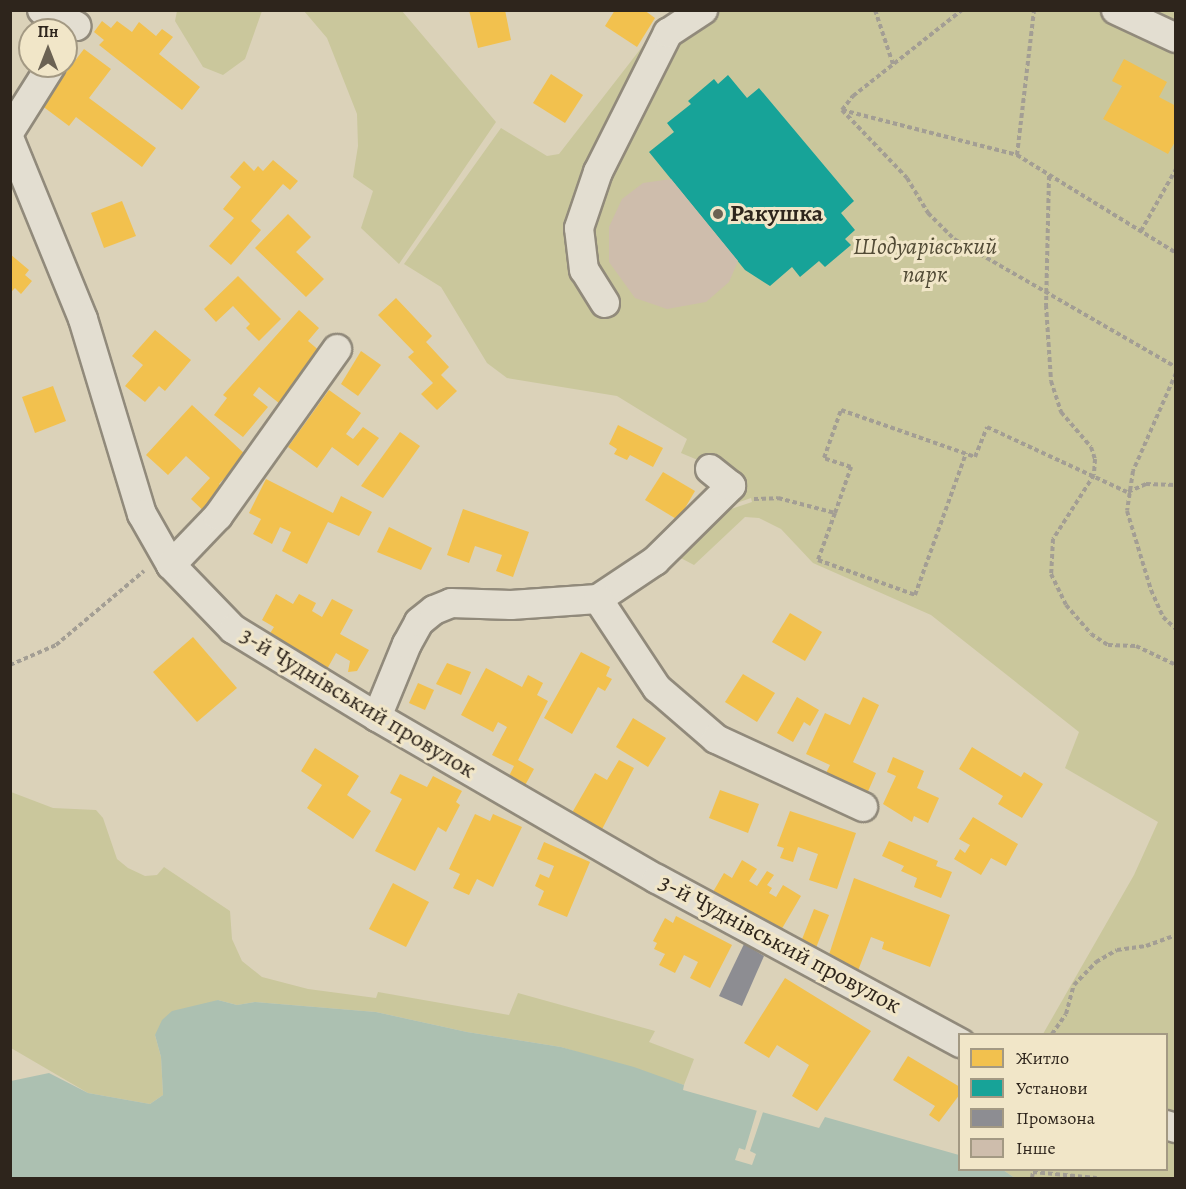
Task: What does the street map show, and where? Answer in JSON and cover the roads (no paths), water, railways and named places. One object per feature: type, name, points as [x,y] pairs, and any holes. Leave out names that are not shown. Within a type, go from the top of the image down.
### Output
[{"type":"street","points":[[42,10],[59,18]]},
{"type":"street","points":[[605,303],[584,270],[579,228],[598,172],[668,33],[704,10]]},
{"type":"street","points":[[1116,10],[1176,38]]},
{"type":"street","points":[[10,131],[43,78]]},
{"type":"street","name":"3-й Чуднівський провулок","points":[[10,140],[83,318],[142,513],[167,560],[233,628],[377,717],[657,879],[958,1042]]},
{"type":"street","points":[[167,560],[218,516],[337,349]]},
{"type":"street","points":[[377,717],[407,644],[419,622],[434,610],[451,603],[511,605],[598,599],[655,561],[731,486],[710,469]]},
{"type":"street","points":[[598,599],[657,688],[716,739],[863,807]]},
{"type":"place","name":"Ракушка","points":[[718,214]]},
{"type":"park label","name":"Шодуарівський парк","points":[[925,261]]}]
